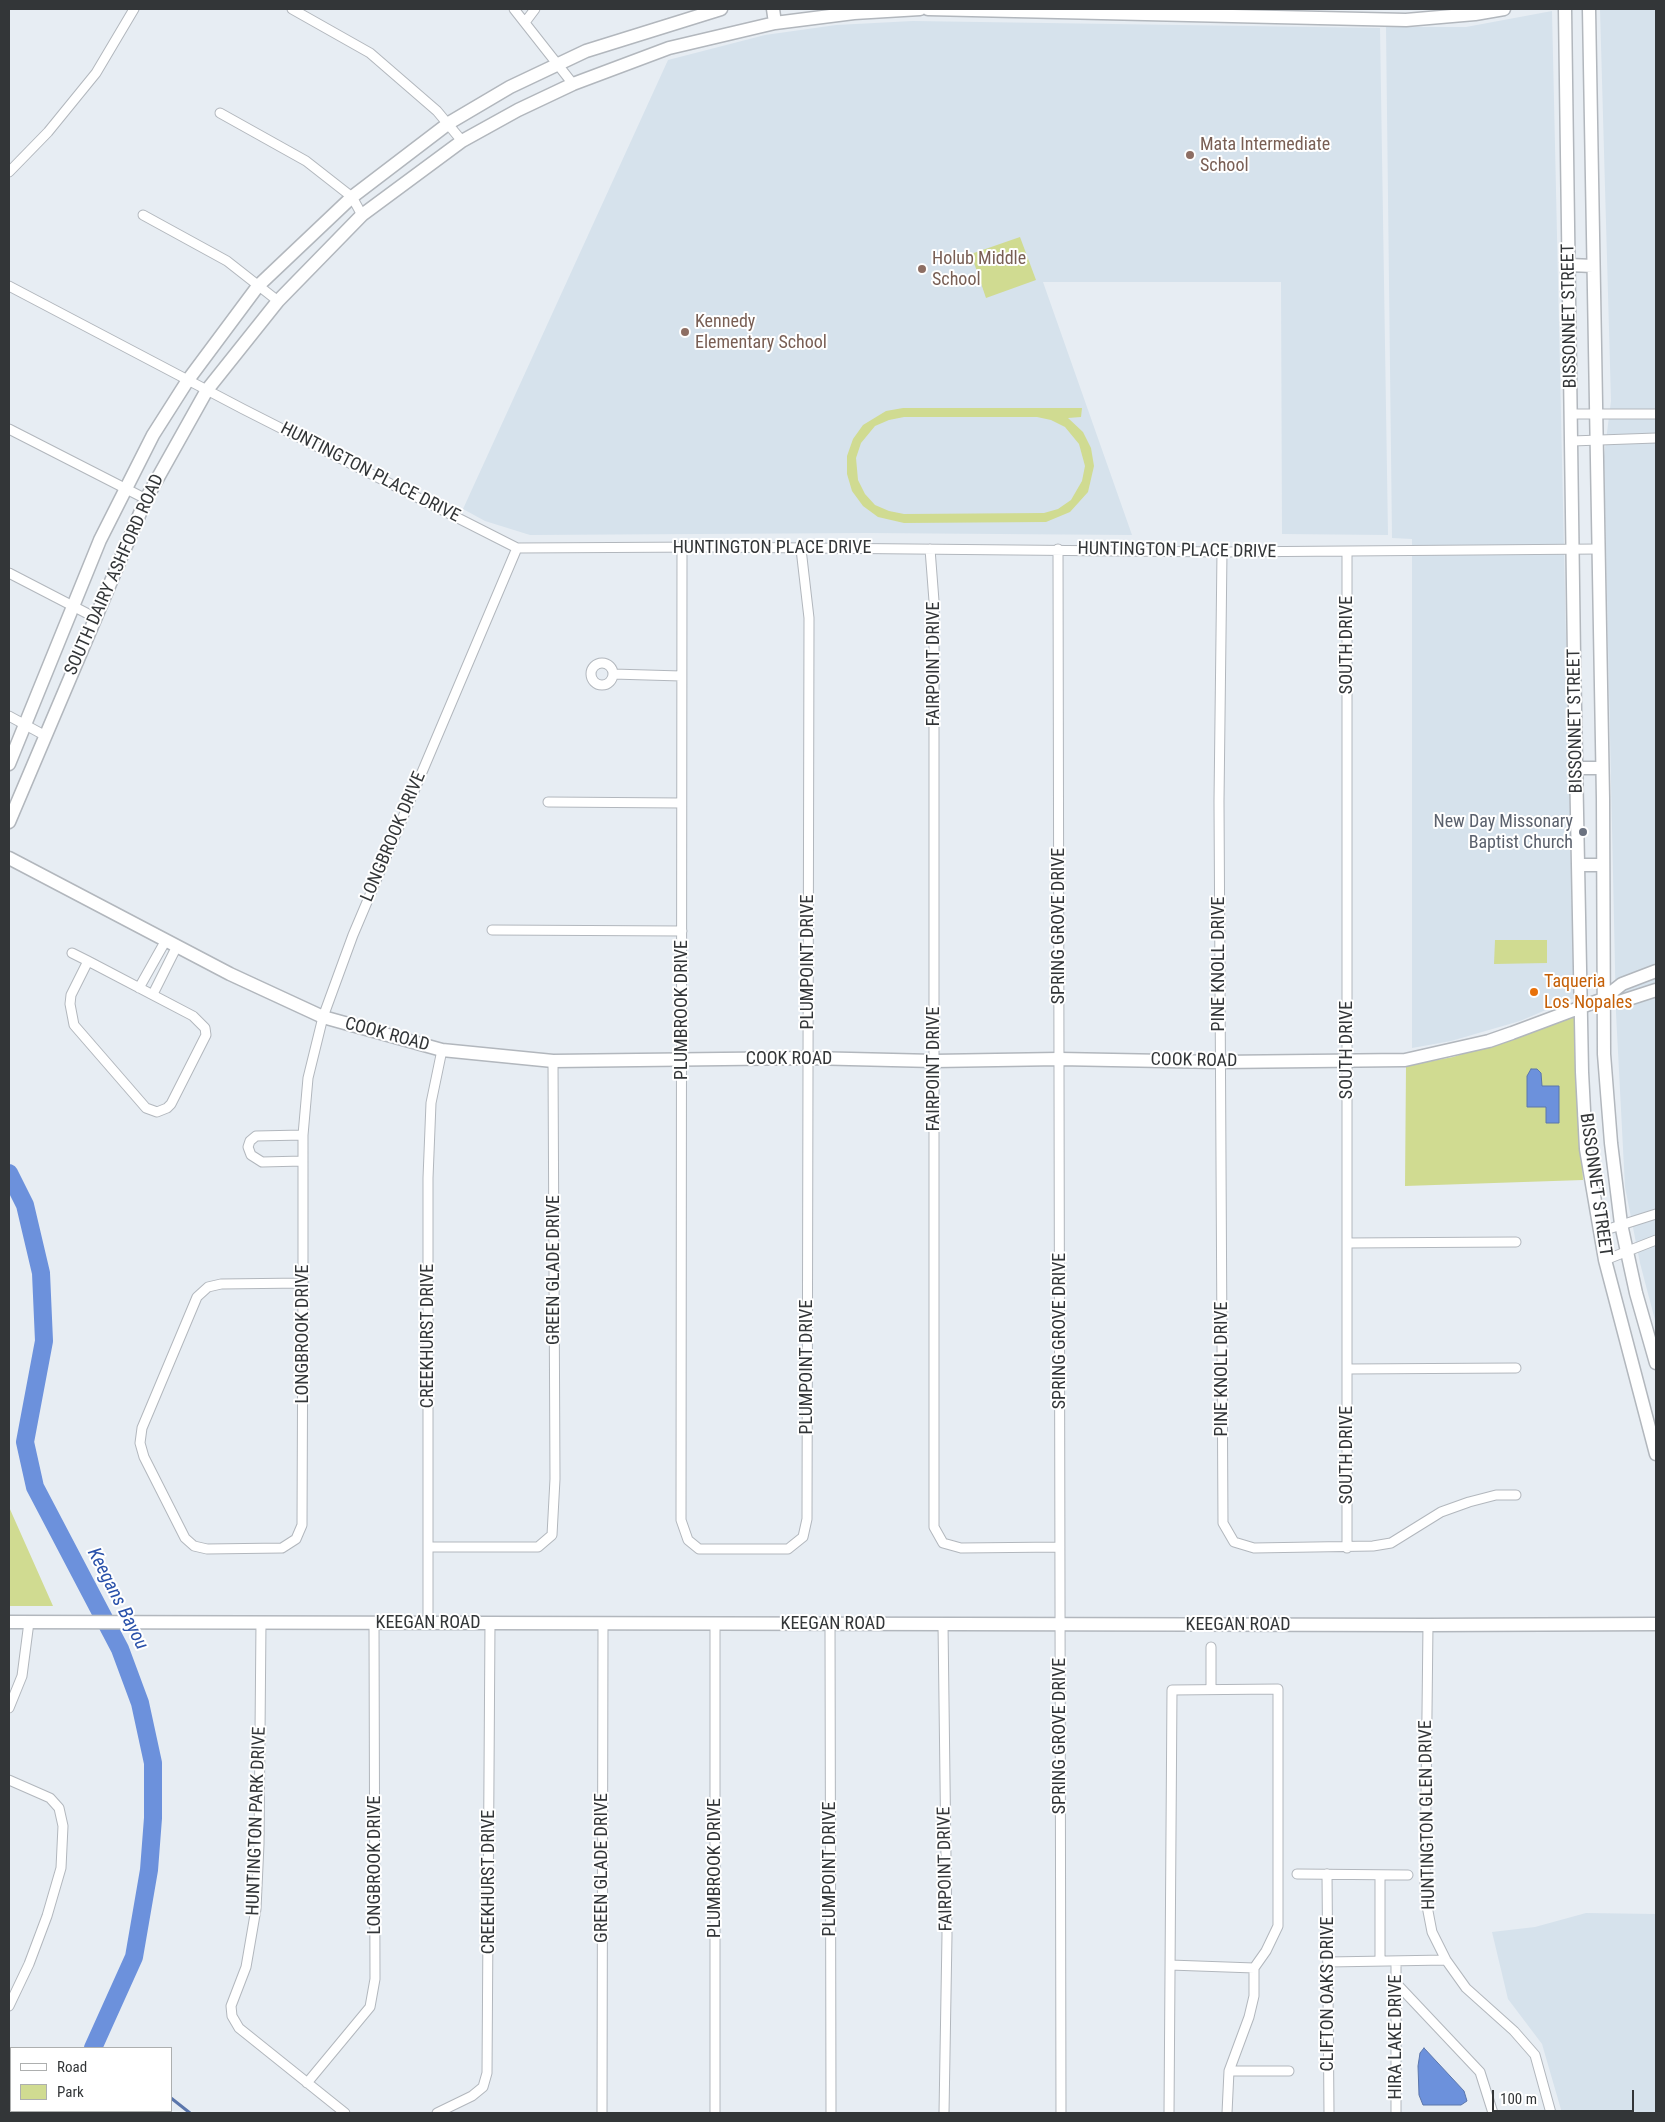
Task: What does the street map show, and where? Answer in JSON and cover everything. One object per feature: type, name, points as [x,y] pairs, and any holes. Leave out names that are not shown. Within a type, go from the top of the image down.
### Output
[{"type":"main road","name":"SOUTH DAIRY ASHFORD ROAD","points":[[9,764],[100,540],[153,435],[188,380],[258,286],[352,197],[449,123],[510,86],[586,51],[722,9]]},
{"type":"main road","points":[[773,9],[775,22]]},
{"type":"main road","name":"SOUTH DAIRY ASHFORD ROAD","points":[[9,822],[94,616],[146,499],[207,390],[278,301],[362,215],[462,141],[518,110],[573,84],[669,48],[775,22],[854,13],[920,9]]},
{"type":"main road","points":[[928,9],[1406,14],[1475,14],[1504,9]]},
{"type":"main road","name":"BISSONNET STREET","points":[[1565,9],[1576,768],[1586,1149],[1605,1260],[1651,1412],[1656,1454]]},
{"type":"main road","name":"BISSONNET STREET","points":[[1589,9],[1599,549],[1603,999],[1606,1080],[1621,1224],[1626,1251],[1656,1363]]},
{"type":"main road","points":[[1570,265],[1594,266]]},
{"type":"main road","points":[[1576,768],[1602,768]]},
{"type":"main road","name":"COOK ROAD","points":[[9,858],[230,974],[323,1017],[442,1050],[554,1060],[808,1058],[934,1061],[1059,1059],[1219,1062],[1405,1060],[1489,1041],[1603,999],[1622,984],[1656,971]]},
{"type":"main road","points":[[1579,865],[1603,865]]},
{"type":"main road","name":"COOK ROAD","points":[[1603,999],[1619,1002],[1656,990]]},
{"type":"main road","name":"KEEGAN ROAD","points":[[9,1622],[1428,1626],[1656,1624]]},
{"type":"street","points":[[9,172],[48,132],[96,73],[134,9]]},
{"type":"street","points":[[292,9],[370,53],[408,84],[449,123],[462,141]]},
{"type":"street","points":[[514,9],[526,21],[573,84]]},
{"type":"street","points":[[526,21],[535,9]]},
{"type":"street","points":[[220,113],[306,161],[352,197],[362,215]]},
{"type":"street","points":[[143,215],[227,261],[278,301]]},
{"type":"street","name":"HUNTINGTON PLACE DRIVE","points":[[9,286],[207,390],[517,548],[1058,549],[1222,552],[1346,552],[1481,548],[1599,549]]},
{"type":"street","points":[[1572,414],[1656,414]]},
{"type":"street","points":[[9,429],[146,499]]},
{"type":"street","points":[[1572,441],[1656,438]]},
{"type":"street","name":"PLUMBROOK DRIVE","points":[[681,1474],[683,1059],[682,547]]},
{"type":"street","name":"LONGBROOK DRIVE","points":[[303,1283],[221,1284],[208,1287],[197,1297],[142,1428],[140,1443],[144,1457],[185,1538],[194,1546],[207,1549],[282,1548],[296,1540],[302,1525],[303,1283],[303,1135],[308,1078],[323,1017],[353,935],[517,548]]},
{"type":"street","name":"PLUMPOINT DRIVE","points":[[681,1474],[681,1520],[688,1540],[700,1549],[788,1550],[803,1538],[807,1519],[809,618],[801,549]]},
{"type":"street","name":"FAIRPOINT DRIVE","points":[[930,549],[934,601],[934,1527],[943,1543],[961,1548],[1060,1547]]},
{"type":"street","name":"SPRING GROVE DRIVE","points":[[1058,549],[1061,2113]]},
{"type":"street","name":"PINE KNOLL DRIVE","points":[[1222,552],[1219,801],[1219,1062],[1223,1523],[1234,1542],[1254,1548],[1348,1548],[1391,1543],[1450,1509],[1496,1495],[1516,1495]]},
{"type":"street","name":"SOUTH DRIVE","points":[[1346,552],[1348,1548]]},
{"type":"street","points":[[9,573],[94,616]]},
{"type":"street","points":[[613,674],[681,676]]},
{"type":"street","points":[[9,716],[44,735]]},
{"type":"street","points":[[548,802],[681,803]]},
{"type":"street","points":[[492,930],[682,930]]},
{"type":"street","points":[[139,988],[166,940]]},
{"type":"street","points":[[153,994],[177,946]]},
{"type":"street","points":[[72,953],[88,961],[139,988],[153,994],[194,1016],[200,1022],[206,1035],[171,1104],[157,1112],[146,1108],[74,1025],[70,1010],[71,995],[88,961]]},
{"type":"street","name":"CREEKHURST DRIVE","points":[[428,1623],[428,1169],[431,1103],[442,1050]]},
{"type":"street","name":"GREEN GLADE DRIVE","points":[[428,1547],[538,1547],[552,1535],[555,1479],[554,1060]]},
{"type":"street","points":[[303,1135],[256,1136],[250,1141],[248,1147],[251,1155],[262,1162],[303,1161]]},
{"type":"street","points":[[1599,1232],[1656,1214]]},
{"type":"street","points":[[1605,1260],[1656,1240]]},
{"type":"street","points":[[1347,1244],[1516,1242]]},
{"type":"street","points":[[1347,1369],[1516,1368]]},
{"type":"street","points":[[9,1708],[22,1676],[29,1622]]},
{"type":"street","name":"HUNTINGTON PARK DRIVE","points":[[261,1622],[259,1844],[256,1909],[246,1966],[231,2006],[232,2016],[239,2028],[307,2083]]},
{"type":"street","name":"LONGBROOK DRIVE","points":[[307,2083],[370,2007],[376,1979],[374,1623]]},
{"type":"street","name":"CREEKHURST DRIVE","points":[[437,2113],[472,2096],[483,2087],[487,2073],[490,1623]]},
{"type":"street","name":"GREEN GLADE DRIVE","points":[[602,2113],[603,1623]]},
{"type":"street","name":"PLUMBROOK DRIVE","points":[[715,1624],[715,2113]]},
{"type":"street","name":"PLUMPOINT DRIVE","points":[[830,1624],[831,2113]]},
{"type":"street","name":"FAIRPOINT DRIVE","points":[[943,1624],[947,1935],[944,2113]]},
{"type":"street","name":"HUNTINGTON GLEN DRIVE","points":[[1428,1626],[1425,1885],[1426,1906],[1432,1932],[1446,1960],[1466,1988],[1514,2031],[1535,2055],[1551,2113]]},
{"type":"street","points":[[1211,1647],[1211,1688]]},
{"type":"street","points":[[1170,2113],[1172,1690],[1211,1688],[1278,1689],[1278,1926],[1266,1951],[1254,1968],[1254,1996],[1249,2018],[1229,2071],[1227,2113]]},
{"type":"street","points":[[9,1780],[50,1798],[59,1808],[63,1826],[61,1867],[41,1932],[9,2006]]},
{"type":"street","points":[[1297,1874],[1408,1875]]},
{"type":"street","name":"CLIFTON OAKS DRIVE","points":[[1327,1874],[1329,2113]]},
{"type":"street","points":[[1380,1875],[1380,1961]]},
{"type":"street","points":[[1328,1962],[1446,1960]]},
{"type":"street","name":"HIRA LAKE DRIVE","points":[[1396,1961],[1396,2113]]},
{"type":"street","points":[[1170,1965],[1254,1968]]},
{"type":"street","points":[[1396,1984],[1480,2072],[1493,2113]]},
{"type":"street","points":[[1229,2071],[1289,2071]]},
{"type":"street","points":[[307,2083],[345,2113]]},
{"type":"shaded area","points":[[1600,9],[1656,9],[1656,1324],[1640,1263],[1625,1187],[1616,1013],[1604,456],[1611,401]]},
{"type":"shaded area","points":[[1552,11],[1574,998],[1520,1021],[1451,1041],[1412,1048],[1412,539],[1392,538],[1386,27],[1466,27]]},
{"type":"shaded area","points":[[913,21],[1380,28],[1388,535],[1282,534],[1281,282],[1043,282],[1132,535],[866,533],[530,535],[485,521],[463,509],[668,60],[765,35],[836,25]]},
{"type":"shaded area","points":[[1586,1913],[1656,1914],[1656,2113],[1562,2113],[1542,2044],[1508,1999],[1492,1932],[1535,1927]]},
{"type":"green space","points":[[1020,237],[1036,280],[986,298],[971,254]]},
{"type":"green space","points":[[903,408],[1082,408],[1081,417],[1068,418],[1083,432],[1091,448],[1094,466],[1088,492],[1070,512],[1046,522],[904,523],[878,517],[863,506],[852,491],[847,474],[847,456],[853,439],[863,425],[886,411]],"holes":[[[904,417],[1037,417],[1051,420],[1065,427],[1079,444],[1085,466],[1082,481],[1071,500],[1058,509],[1044,513],[904,514],[889,511],[875,505],[865,494],[858,480],[856,458],[861,443],[875,426],[889,420]]]},
{"type":"green space","points":[[1495,940],[1547,940],[1547,963],[1494,964]]},
{"type":"green space","points":[[1575,1017],[1583,1180],[1405,1186],[1406,1066],[1453,1057]]},
{"type":"green space","points":[[9,1507],[53,1606],[9,1606]]},
{"type":"water","points":[[1531,1069],[1537,1069],[1541,1073],[1542,1086],[1559,1086],[1559,1123],[1546,1123],[1546,1107],[1527,1107],[1527,1076]]},
{"type":"water","points":[[1424,2048],[1464,2091],[1467,2101],[1461,2105],[1423,2105],[1419,2095],[1418,2066],[1420,2053]]},
{"type":"waterway","name":"Keegans Bayou","points":[[9,1173],[25,1205],[41,1273],[44,1341],[25,1442],[35,1487],[120,1649],[140,1703],[153,1763],[153,1818],[149,1870],[134,1957],[93,2047]]},
{"type":"waterway","points":[[172,2099],[190,2113]]},
{"type":"place","name":"Mata Intermediate School","points":[[1190,155]]},
{"type":"place","name":"Holub Middle School","points":[[922,269]]},
{"type":"place","name":"Kennedy Elementary School","points":[[685,332]]},
{"type":"place","name":"New Day Missonary Baptist Church","points":[[1583,832]]},
{"type":"place","name":"Taqueria Los Nopales","points":[[1534,992]]}]
